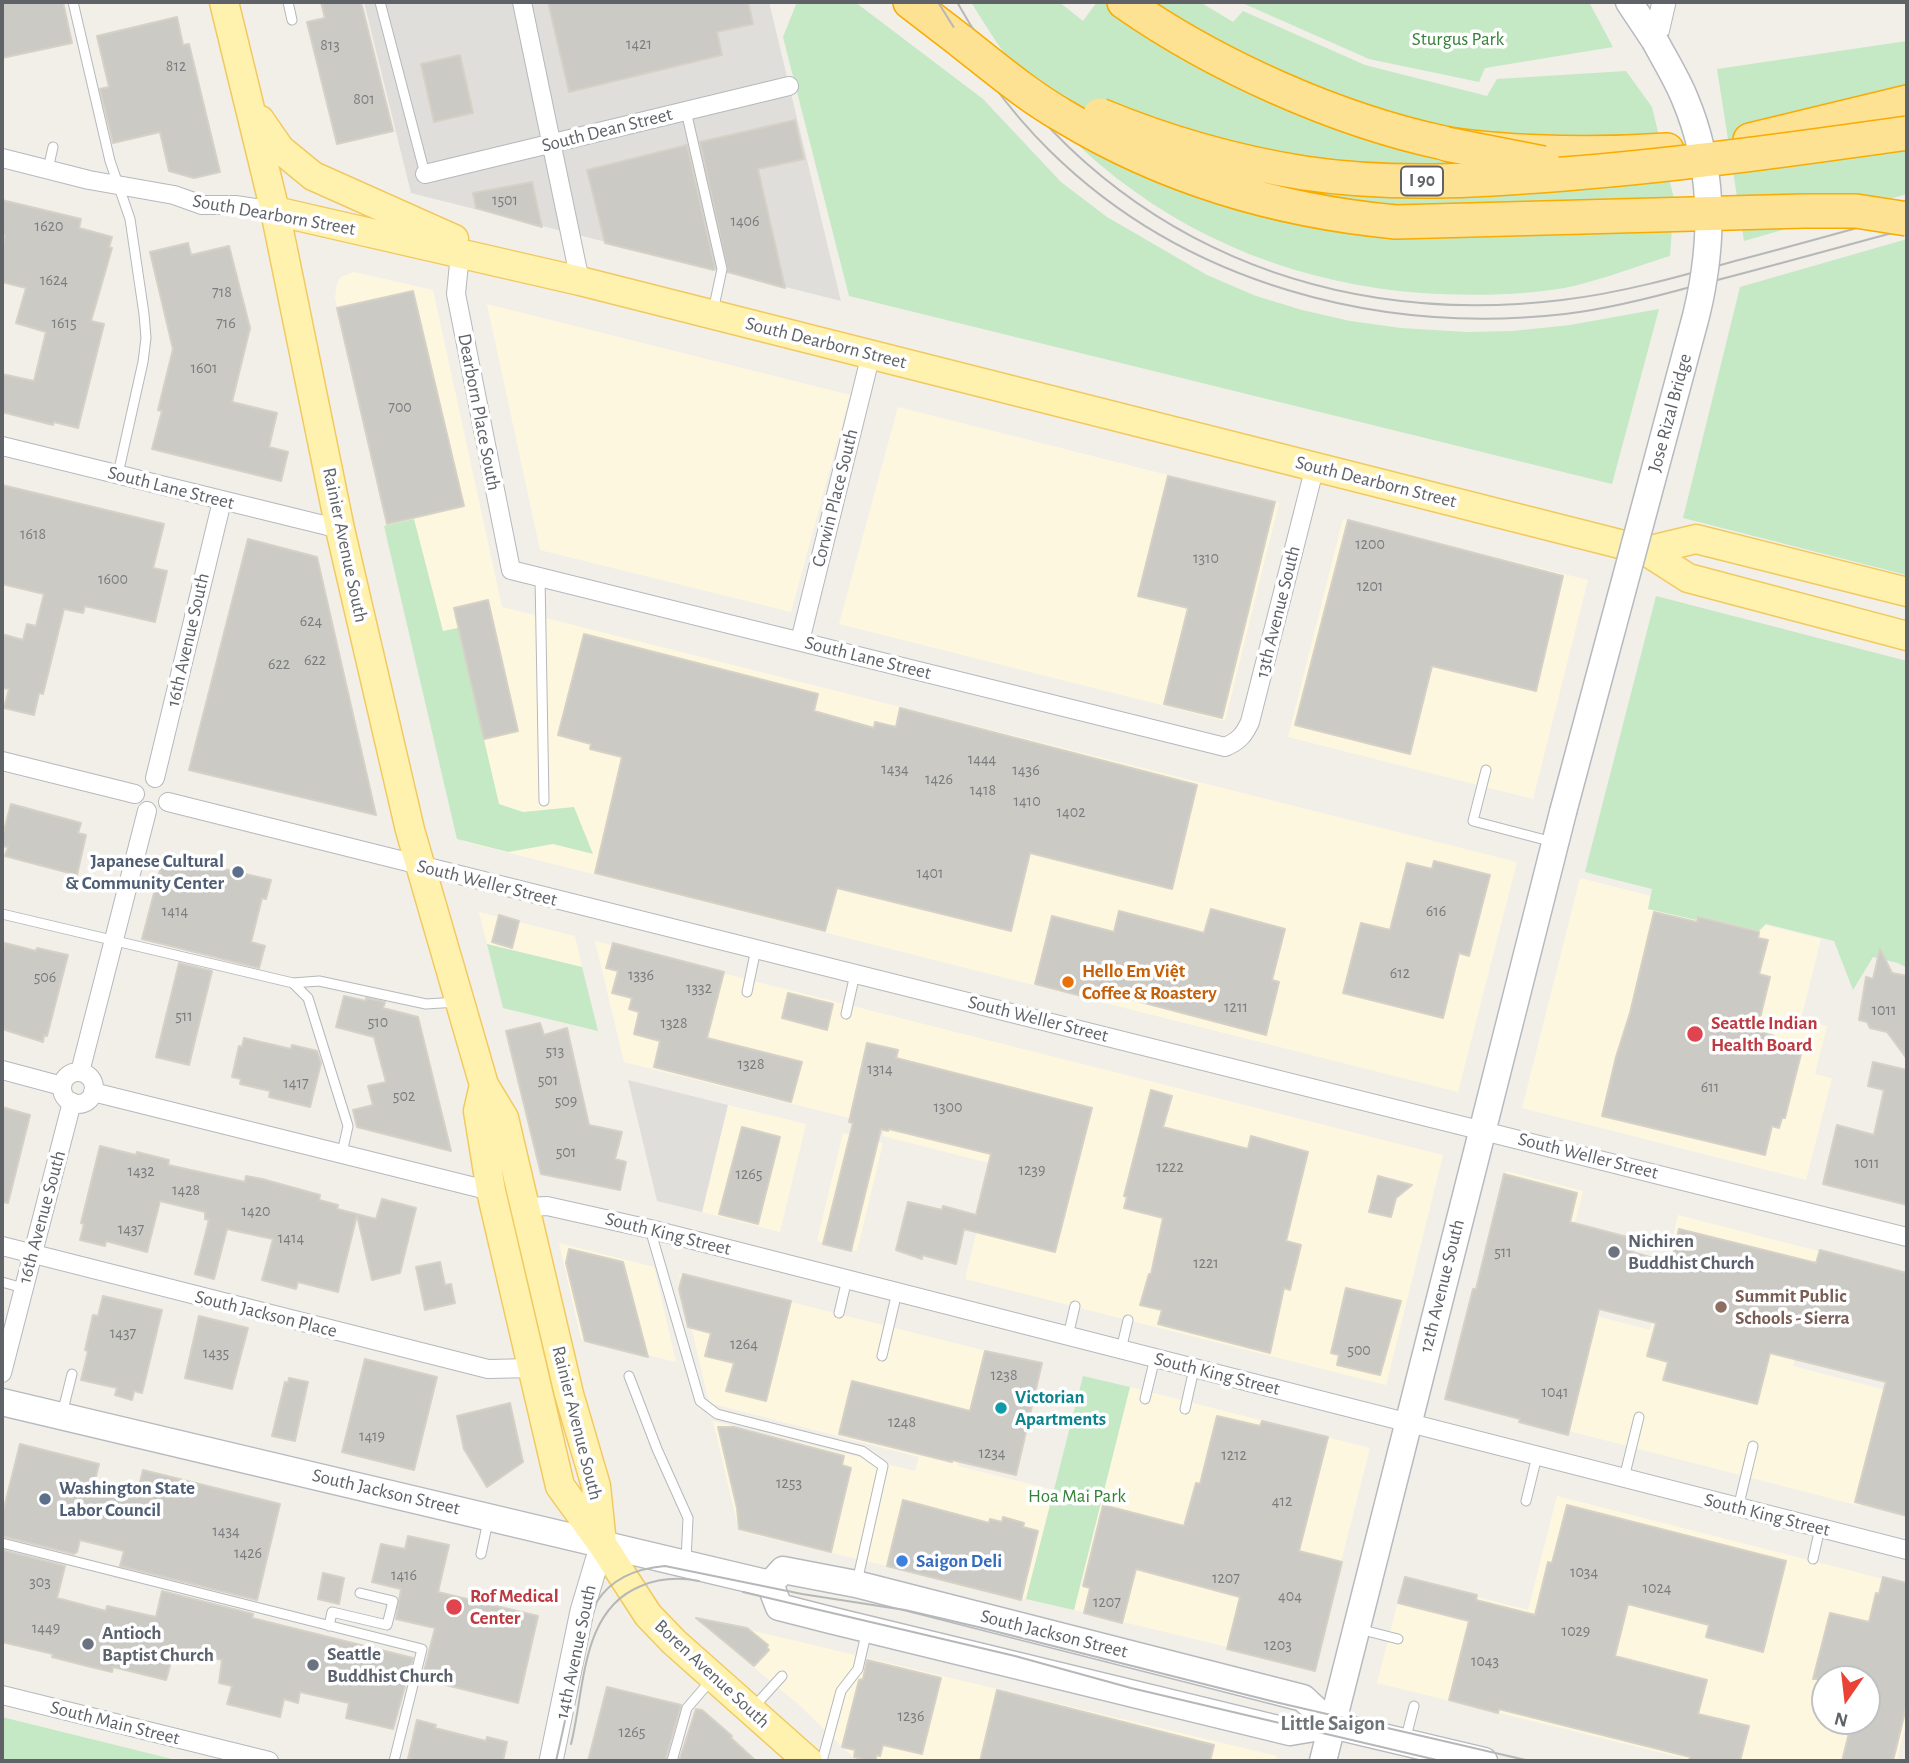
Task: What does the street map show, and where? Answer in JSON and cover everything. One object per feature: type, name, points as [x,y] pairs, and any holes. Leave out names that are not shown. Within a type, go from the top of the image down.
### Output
[{"type":"highway","name":"I 90","points":[[911,2],[962,43],[1045,90],[1125,126],[1256,164],[1306,173],[1404,181],[1543,176],[1692,162],[1907,133]]},
{"type":"highway","name":"I 90","points":[[1124,2],[1193,44],[1262,79],[1369,123],[1446,144],[1524,152],[1666,150],[1907,117]]},
{"type":"highway","points":[[962,43],[1029,95],[1101,138],[1191,178],[1246,196],[1299,209],[1396,222],[1804,211],[1856,211],[1907,219]]},
{"type":"highway","points":[[1749,140],[1907,102]]},
{"type":"highway","points":[[1446,144],[1578,169],[1656,175],[1907,148]]},
{"type":"main road","name":"Rainier Avenue South","points":[[224,2],[275,211],[340,529],[419,866],[484,1084],[504,1118],[569,1394],[596,1486],[602,1544]]},
{"type":"main road","name":"Jose Rizal Bridge","points":[[1563,811],[1696,316],[1709,253],[1709,192],[1698,135],[1651,15]]},
{"type":"main road","points":[[248,101],[280,149],[313,176],[511,264]]},
{"type":"main road","name":"South Dearborn Street","points":[[275,211],[580,281],[1646,551],[1688,578],[1907,636]]},
{"type":"main road","name":"South Dearborn Street","points":[[1646,551],[1696,539],[1907,592]]},
{"type":"main road","name":"12th Avenue South","points":[[1322,1761],[1563,811]]},
{"type":"main road","name":"Rainier Avenue South","points":[[484,1084],[478,1111],[491,1191],[560,1486],[602,1544]]},
{"type":"main road","points":[[485,1151],[498,1157],[509,1197],[526,1207]]},
{"type":"main road","name":"South Jackson Street","points":[[2,1402],[770,1584]]},
{"type":"main road","name":"Boren Avenue South","points":[[602,1544],[648,1615],[807,1761]]},
{"type":"main road","name":"South Jackson Street","points":[[770,1584],[783,1570],[856,1584],[1303,1698],[1332,1725]]},
{"type":"main road","name":"South Jackson Street","points":[[770,1584],[779,1607],[867,1629],[1290,1732],[1332,1725],[1484,1761]]},
{"type":"street","points":[[522,2],[580,281]]},
{"type":"street","name":"South Dean Street","points":[[425,174],[789,86]]},
{"type":"street","name":"South Dearborn Street","points":[[2,158],[174,195],[202,205],[234,205],[275,211]]},
{"type":"street","name":"Dearborn Place South","points":[[460,253],[456,294],[511,570]]},
{"type":"street","name":"Corwin Place South","points":[[800,641],[871,354]]},
{"type":"street","name":"South Lane Street","points":[[2,446],[340,529]]},
{"type":"street","name":"13th Avenue South","points":[[1225,747],[1245,734],[1250,722],[1315,466]]},
{"type":"street","name":"16th Avenue South","points":[[155,778],[222,501]]},
{"type":"street","name":"South Lane Street","points":[[511,570],[1225,747]]},
{"type":"street","points":[[2,761],[135,794]]},
{"type":"street","points":[[155,778],[167,787],[168,803],[160,810],[147,811],[139,806],[135,794],[143,780],[155,778]]},
{"type":"street","name":"South Weller Street","points":[[168,803],[1907,1237]]},
{"type":"street","points":[[80,1072],[147,811]]},
{"type":"street","points":[[2,1070],[62,1086]]},
{"type":"street","points":[[80,1072],[92,1081],[93,1092],[84,1102],[72,1102],[65,1097],[62,1086],[71,1073],[80,1072]]},
{"type":"street","points":[[93,1092],[491,1191]]},
{"type":"street","name":"16th Avenue South","points":[[2,1373],[72,1102]]},
{"type":"street","name":"South King Street","points":[[526,1207],[547,1206],[650,1229],[1907,1550]]},
{"type":"street","name":"South Jackson Place","points":[[2,1246],[488,1369],[533,1368]]},
{"type":"street","name":"14th Avenue South","points":[[551,1761],[582,1611],[602,1544]]},
{"type":"street","name":"South Main Street","points":[[2,1695],[268,1761]]},
{"type":"lane","points":[[73,2],[110,161],[130,219],[146,338],[118,474]]},
{"type":"lane","points":[[288,2],[292,20]]},
{"type":"lane","points":[[380,2],[425,174]]},
{"type":"lane","points":[[685,111],[722,269],[712,314]]},
{"type":"lane","points":[[48,169],[53,147]]},
{"type":"lane","points":[[540,577],[544,801]]},
{"type":"lane","points":[[1486,770],[1474,821],[1555,842]]},
{"type":"lane","points":[[2,914],[293,983],[319,981],[426,1004],[459,1002]]},
{"type":"lane","points":[[747,992],[756,949]]},
{"type":"lane","points":[[846,1014],[855,974]]},
{"type":"lane","points":[[293,983],[307,998],[348,1126],[342,1153]]},
{"type":"lane","points":[[650,1229],[700,1401],[717,1414],[862,1451],[883,1466],[856,1584]]},
{"type":"lane","points":[[839,1313],[847,1279]]},
{"type":"lane","points":[[2,1282],[23,1288]]},
{"type":"lane","points":[[881,1356],[897,1292]]},
{"type":"lane","points":[[1068,1336],[1075,1306]]},
{"type":"lane","points":[[1121,1350],[1128,1320]]},
{"type":"lane","points":[[1145,1399],[1155,1358]]},
{"type":"lane","points":[[1185,1409],[1194,1368]]},
{"type":"lane","points":[[62,1416],[72,1374]]},
{"type":"lane","points":[[629,1376],[657,1449],[688,1518],[686,1563]]},
{"type":"lane","points":[[1624,1478],[1639,1417]]},
{"type":"lane","points":[[1738,1507],[1753,1446]]},
{"type":"lane","points":[[1526,1501],[1537,1456]]},
{"type":"lane","points":[[481,1554],[490,1516]]},
{"type":"lane","points":[[1813,1559],[1821,1528]]},
{"type":"lane","points":[[2,1544],[422,1649],[394,1761]]},
{"type":"lane","points":[[329,1626],[332,1612],[387,1625],[393,1601],[360,1593]]},
{"type":"lane","points":[[1357,1628],[1398,1639]]},
{"type":"lane","points":[[822,1761],[841,1691],[858,1669],[867,1629]]},
{"type":"lane","points":[[751,1710],[782,1676]]},
{"type":"lane","points":[[672,1761],[687,1708],[713,1677]]},
{"type":"lane","points":[[1405,1742],[1414,1706]]},
{"type":"shaded area","points":[[364,2],[769,2],[841,301],[411,193]]},
{"type":"shaded area","points":[[354,272],[433,290],[502,607],[1517,862],[1458,1092],[462,841],[335,298],[341,277]]},
{"type":"shaded area","points":[[487,304],[850,395],[791,612],[540,550]]},
{"type":"shaded area","points":[[898,407],[1279,503],[1225,721],[839,624]]},
{"type":"shaded area","points":[[1343,519],[1588,580],[1533,799],[1288,737]]},
{"type":"shaded area","points":[[1580,878],[1821,939],[1801,1019],[1827,1026],[1815,1074],[1832,1078],[1806,1180],[1522,1108]]},
{"type":"shaded area","points":[[479,912],[575,936],[582,967],[487,944]]},
{"type":"shaded area","points":[[595,941],[1443,1155],[1386,1385],[965,1279],[993,1164],[883,1136],[885,1127],[624,1062]]},
{"type":"shaded area","points":[[628,1080],[728,1105],[702,1212],[657,1201]]},
{"type":"shaded area","points":[[728,1105],[806,1124],[780,1232],[702,1212]]},
{"type":"shaded area","points":[[843,1133],[883,1143],[857,1251],[817,1241]]},
{"type":"shaded area","points":[[1506,1171],[1583,1191],[1554,1305],[1650,1330],[1678,1215],[1822,1252],[1793,1366],[1889,1391],[1860,1506],[1449,1400]]},
{"type":"shaded area","points":[[559,1243],[654,1267],[676,1362],[581,1339]]},
{"type":"shaded area","points":[[679,1274],[987,1351],[958,1466],[1054,1490],[1026,1599],[739,1531],[713,1421],[915,1471],[919,1457],[709,1403]]},
{"type":"shaded area","points":[[1130,1387],[1370,1448],[1314,1668],[1074,1610]]},
{"type":"shaded area","points":[[1557,1496],[1907,1585],[1907,1720],[1897,1761],[1695,1761],[1377,1683],[1404,1578],[1528,1610]]},
{"type":"shaded area","points":[[700,1618],[1277,1756],[1276,1761],[857,1761],[797,1703],[705,1627]]},
{"type":"green space","points":[[797,2],[855,2],[983,99],[1061,182],[1107,217],[1207,275],[1256,296],[1350,321],[1401,328],[1467,332],[1513,331],[1570,325],[1659,309],[1612,484],[849,296],[783,37]]},
{"type":"green space","points":[[971,2],[1059,2],[1083,21],[1097,2],[1200,2],[1233,22],[1243,11],[1365,65],[1487,96],[1497,79],[1626,71],[1652,107],[1674,199],[1670,256],[1574,286],[1537,292],[1478,295],[1376,288],[1333,280],[1249,254],[1170,215],[1133,191],[1098,163],[1045,108],[1013,66]]},
{"type":"green space","name":"Sturgus Park","points":[[1240,2],[1589,2],[1613,47],[1485,68],[1479,82],[1369,59]]},
{"type":"green space","points":[[1907,41],[1907,194],[1744,241],[1717,69]]},
{"type":"green space","points":[[1907,239],[1907,575],[1683,518],[1740,287]]},
{"type":"green space","points":[[414,519],[443,631],[458,628],[499,804],[523,812],[574,807],[593,854],[553,844],[508,852],[457,839],[384,526]]},
{"type":"green space","points":[[1656,596],[1907,661],[1907,968],[1873,957],[1853,990],[1834,941],[1766,924],[1759,931],[1698,916],[1696,920],[1648,909],[1652,889],[1585,872]]},
{"type":"green space","points":[[487,944],[582,967],[598,1031],[503,1008]]},
{"type":"green space","name":"Hoa Mai Park","points":[[1083,1376],[1130,1387],[1074,1610],[1026,1599]]},
{"type":"green space","points":[[2,1717],[180,1761],[2,1761]]},
{"type":"building","points":[[2,2],[63,2],[72,43],[2,58]]},
{"type":"building","points":[[321,2],[361,2],[393,131],[337,144],[307,22],[325,18]]},
{"type":"building","points":[[548,2],[748,2],[753,24],[717,32],[722,55],[569,92]]},
{"type":"building","points":[[177,17],[183,45],[189,44],[220,172],[194,178],[169,171],[160,132],[113,143],[100,89],[109,87],[97,36]]},
{"type":"building","points":[[460,55],[473,113],[434,122],[421,64]]},
{"type":"building","points":[[795,120],[804,159],[758,169],[785,288],[728,272],[700,142]]},
{"type":"building","points":[[687,145],[714,270],[605,243],[587,170]]},
{"type":"building","points":[[532,182],[542,227],[476,208],[473,193]]},
{"type":"building","points":[[2,200],[81,219],[79,228],[112,237],[109,247],[112,248],[91,321],[104,324],[78,428],[54,422],[53,425],[2,412],[2,374],[34,381],[46,332],[16,323],[26,288],[2,282],[5,235],[2,234]]},
{"type":"building","points":[[188,243],[191,255],[229,246],[250,328],[232,402],[277,413],[269,447],[288,452],[281,481],[152,449],[162,411],[158,410],[173,349],[150,252]]},
{"type":"building","points":[[413,291],[464,506],[387,524],[337,308]]},
{"type":"building","points":[[1168,476],[1275,502],[1222,718],[1164,704],[1188,608],[1138,596]]},
{"type":"building","points":[[2,485],[164,524],[153,568],[167,571],[155,622],[85,606],[83,613],[64,609],[43,694],[39,693],[34,715],[4,708],[9,689],[2,688],[2,634],[23,640],[27,624],[36,626],[44,594],[2,584]]},
{"type":"building","points":[[1348,520],[1563,576],[1536,691],[1432,666],[1410,754],[1295,725]]},
{"type":"building","points":[[248,539],[317,557],[376,815],[189,770]]},
{"type":"building","points":[[488,600],[518,731],[484,739],[454,608]]},
{"type":"building","points":[[584,634],[818,694],[814,711],[874,728],[875,722],[896,727],[900,708],[1197,785],[1172,889],[1030,853],[1011,931],[837,888],[825,931],[595,873],[622,757],[590,749],[591,744],[558,735]]},
{"type":"building","points":[[11,804],[81,823],[78,833],[86,835],[77,875],[5,856],[8,847],[2,846],[2,838]]},
{"type":"building","points":[[164,855],[271,880],[266,899],[262,898],[251,942],[265,946],[259,968],[142,939]]},
{"type":"building","points":[[1434,861],[1490,875],[1469,956],[1459,953],[1443,1018],[1343,993],[1361,923],[1390,930],[1407,863],[1432,869]]},
{"type":"building","points":[[1211,909],[1285,929],[1272,980],[1279,982],[1266,1035],[1099,991],[1097,1000],[1035,984],[1052,916],[1114,932],[1119,911],[1204,933]]},
{"type":"building","name":"Seattle Indian Health Board","points":[[1654,912],[1697,922],[1698,917],[1759,932],[1758,938],[1768,940],[1759,974],[1770,977],[1757,1031],[1774,1036],[1772,1047],[1801,1054],[1785,1118],[1782,1118],[1779,1128],[1772,1126],[1765,1155],[1602,1116]]},
{"type":"building","points":[[499,915],[519,921],[512,948],[492,942]]},
{"type":"building","points":[[5,943],[68,955],[47,1036],[44,1035],[43,1042],[2,1029],[2,955]]},
{"type":"building","points":[[613,943],[724,972],[707,1038],[802,1062],[791,1102],[654,1067],[660,1041],[634,1034],[639,1012],[629,1009],[632,998],[612,993],[618,971],[606,968]]},
{"type":"building","points":[[1880,949],[1892,973],[1907,976],[1907,1059],[1887,1032],[1870,1028],[1867,1022],[1859,1020],[1866,977],[1873,979]]},
{"type":"building","points":[[179,963],[212,971],[189,1065],[156,1057]]},
{"type":"building","points":[[788,993],[833,1004],[827,1030],[782,1018]]},
{"type":"building","points":[[344,996],[385,1002],[383,1008],[418,1017],[451,1151],[357,1127],[353,1110],[373,1105],[368,1086],[386,1082],[374,1037],[336,1027]]},
{"type":"building","points":[[540,1023],[544,1035],[567,1028],[589,1125],[622,1132],[615,1159],[626,1162],[620,1190],[541,1174],[506,1031]]},
{"type":"building","points":[[244,1038],[291,1049],[292,1045],[317,1051],[321,1063],[310,1107],[269,1097],[270,1091],[240,1084],[241,1079],[232,1077],[239,1046],[242,1047]]},
{"type":"building","points":[[867,1043],[898,1050],[896,1058],[1092,1108],[1055,1252],[964,1229],[956,1264],[922,1255],[922,1259],[896,1250],[908,1202],[942,1210],[943,1206],[976,1215],[991,1154],[889,1129],[881,1129],[851,1251],[823,1244],[853,1123],[849,1122]]},
{"type":"building","points":[[1873,1062],[1907,1070],[1907,1205],[1823,1184],[1837,1125],[1874,1135],[1884,1090],[1868,1086]]},
{"type":"building","points":[[1151,1090],[1172,1096],[1163,1127],[1248,1149],[1251,1136],[1308,1152],[1286,1241],[1301,1245],[1290,1290],[1284,1288],[1270,1353],[1158,1324],[1162,1310],[1140,1305],[1151,1274],[1163,1218],[1124,1208],[1127,1197],[1124,1196]]},
{"type":"building","points":[[2,1107],[30,1115],[8,1203],[2,1202]]},
{"type":"building","points":[[742,1127],[780,1137],[758,1224],[719,1214]]},
{"type":"building","points":[[100,1146],[136,1155],[137,1152],[169,1160],[168,1165],[245,1182],[246,1176],[262,1179],[320,1195],[319,1200],[338,1205],[337,1209],[376,1219],[382,1199],[416,1208],[400,1273],[372,1280],[357,1215],[338,1292],[298,1282],[296,1289],[262,1280],[273,1239],[227,1229],[214,1279],[195,1274],[209,1220],[205,1219],[205,1212],[160,1201],[147,1252],[106,1241],[105,1246],[80,1240],[84,1224],[81,1223]]},
{"type":"building","points":[[1504,1174],[1577,1193],[1570,1222],[1635,1239],[1632,1252],[1671,1263],[1679,1229],[1816,1263],[1820,1250],[1907,1273],[1907,1516],[1855,1502],[1886,1382],[1770,1353],[1757,1404],[1663,1380],[1668,1362],[1647,1356],[1656,1323],[1599,1309],[1568,1435],[1445,1399]]},
{"type":"building","points":[[1378,1176],[1412,1185],[1396,1198],[1391,1217],[1369,1212]]},
{"type":"building","points":[[569,1249],[623,1262],[648,1357],[585,1341],[566,1263]]},
{"type":"building","points":[[440,1262],[445,1285],[451,1284],[455,1303],[425,1310],[416,1267]]},
{"type":"building","points":[[683,1274],[791,1301],[766,1401],[726,1391],[734,1363],[705,1356],[711,1333],[688,1327],[679,1289]]},
{"type":"building","points":[[1346,1288],[1401,1301],[1380,1375],[1337,1365],[1339,1355],[1331,1353]]},
{"type":"building","points":[[103,1296],[162,1310],[142,1393],[134,1391],[132,1400],[115,1395],[117,1388],[81,1380],[93,1315],[98,1316]]},
{"type":"building","points":[[199,1316],[248,1328],[232,1389],[185,1378]]},
{"type":"building","points":[[985,1351],[1042,1363],[1016,1475],[839,1434],[852,1381],[970,1411]]},
{"type":"building","points":[[365,1359],[437,1377],[414,1470],[342,1452]]},
{"type":"building","points":[[289,1378],[308,1382],[295,1441],[272,1436],[285,1382],[288,1383]]},
{"type":"building","points":[[510,1403],[523,1462],[487,1487],[464,1449],[457,1416]]},
{"type":"building","points":[[1217,1416],[1260,1426],[1262,1421],[1328,1437],[1299,1551],[1342,1562],[1315,1671],[1227,1649],[1240,1597],[1136,1569],[1122,1623],[1084,1613],[1090,1588],[1083,1586],[1103,1505],[1184,1526],[1196,1483],[1200,1484]]},
{"type":"building","points":[[718,1427],[734,1427],[844,1456],[842,1465],[851,1468],[831,1552],[739,1529],[737,1508]]},
{"type":"building","points":[[20,1444],[99,1464],[93,1488],[136,1498],[143,1470],[280,1504],[257,1600],[120,1566],[124,1551],[80,1540],[74,1554],[2,1536],[2,1516]]},
{"type":"building","points":[[903,1500],[989,1523],[990,1519],[1002,1522],[1003,1517],[1024,1523],[1023,1527],[1038,1531],[1021,1600],[887,1566]]},
{"type":"building","points":[[1567,1505],[1786,1561],[1763,1652],[1706,1637],[1709,1625],[1628,1604],[1615,1656],[1707,1680],[1698,1714],[1749,1726],[1740,1761],[1689,1761],[1690,1757],[1499,1709],[1498,1713],[1449,1700],[1469,1621],[1398,1603],[1405,1577],[1477,1595],[1476,1600],[1535,1615],[1548,1562],[1552,1563]]},
{"type":"building","points":[[408,1536],[449,1545],[438,1592],[538,1616],[518,1703],[422,1679],[435,1628],[396,1619],[401,1589],[372,1582],[381,1544],[405,1549]]},
{"type":"building","points":[[2,1550],[65,1566],[57,1598],[106,1611],[107,1606],[156,1617],[162,1591],[253,1614],[252,1618],[413,1658],[393,1729],[346,1718],[349,1703],[300,1692],[298,1703],[284,1699],[280,1717],[227,1704],[232,1686],[219,1683],[222,1660],[175,1648],[166,1680],[113,1667],[112,1672],[2,1642]]},
{"type":"building","points":[[323,1573],[344,1578],[339,1604],[318,1599]]},
{"type":"building","points":[[1883,1577],[1907,1583],[1907,1704],[1893,1761],[1842,1761],[1848,1735],[1881,1735],[1881,1665],[1817,1665],[1830,1613],[1869,1622],[1876,1593],[1879,1594]]},
{"type":"building","points":[[696,1618],[747,1628],[768,1645],[769,1650],[754,1666]]},
{"type":"building","points":[[867,1660],[941,1678],[922,1754],[883,1745],[880,1756],[877,1755],[875,1761],[869,1761],[854,1757],[855,1750],[842,1747],[859,1680],[863,1679]]},
{"type":"building","points":[[607,1687],[681,1705],[665,1761],[588,1761]]},
{"type":"building","points":[[997,1690],[1214,1745],[1210,1761],[980,1761]]},
{"type":"building","points":[[696,1709],[702,1710],[732,1736],[731,1738],[756,1761],[679,1761]]},
{"type":"building","points":[[417,1720],[436,1725],[435,1728],[486,1741],[487,1737],[507,1742],[503,1761],[408,1759]]},
{"type":"tram line","points":[[938,2],[976,61],[1018,117],[1050,151],[1103,197],[1161,236],[1223,267],[1288,290],[1356,307],[1425,316],[1495,318],[1581,312],[1662,295],[1907,229]]},
{"type":"tram line","points":[[957,2],[1009,80],[1069,147],[1137,203],[1212,247],[1293,278],[1378,298],[1469,305],[1584,297],[1671,279],[1907,214]]},
{"type":"tram line","points":[[556,1761],[582,1639],[596,1603],[607,1589],[621,1578],[641,1570],[665,1566],[802,1594],[905,1610],[1275,1702],[1530,1761]]},
{"type":"tram line","points":[[571,1744],[588,1654],[606,1613],[621,1597],[648,1583],[669,1579],[699,1581]]},
{"type":"tram line","points":[[743,1592],[1441,1761]]},
{"type":"place","name":"Japanese Cultural & Community Center","points":[[238,872]]},
{"type":"place","name":"Hello Em Việt Coffee & Roastery","points":[[1068,982]]},
{"type":"place","name":"Seattle Indian Health Board","points":[[1695,1034]]},
{"type":"place","name":"Nichiren Buddhist Church","points":[[1614,1252]]},
{"type":"place","name":"Summit Public Schools - Sierra","points":[[1721,1307]]},
{"type":"place","name":"Victorian Apartments","points":[[1001,1408]]},
{"type":"place","name":"Washington State Labor Council","points":[[45,1499]]},
{"type":"place","name":"Saigon Deli","points":[[902,1561]]},
{"type":"place","name":"Rof Medical Center","points":[[454,1607]]},
{"type":"place","name":"Antioch Baptist Church","points":[[88,1644]]},
{"type":"place","name":"Seattle Buddhist Church","points":[[313,1665]]},
{"type":"district","name":"Little Saigon","points":[[1333,1724]]}]
